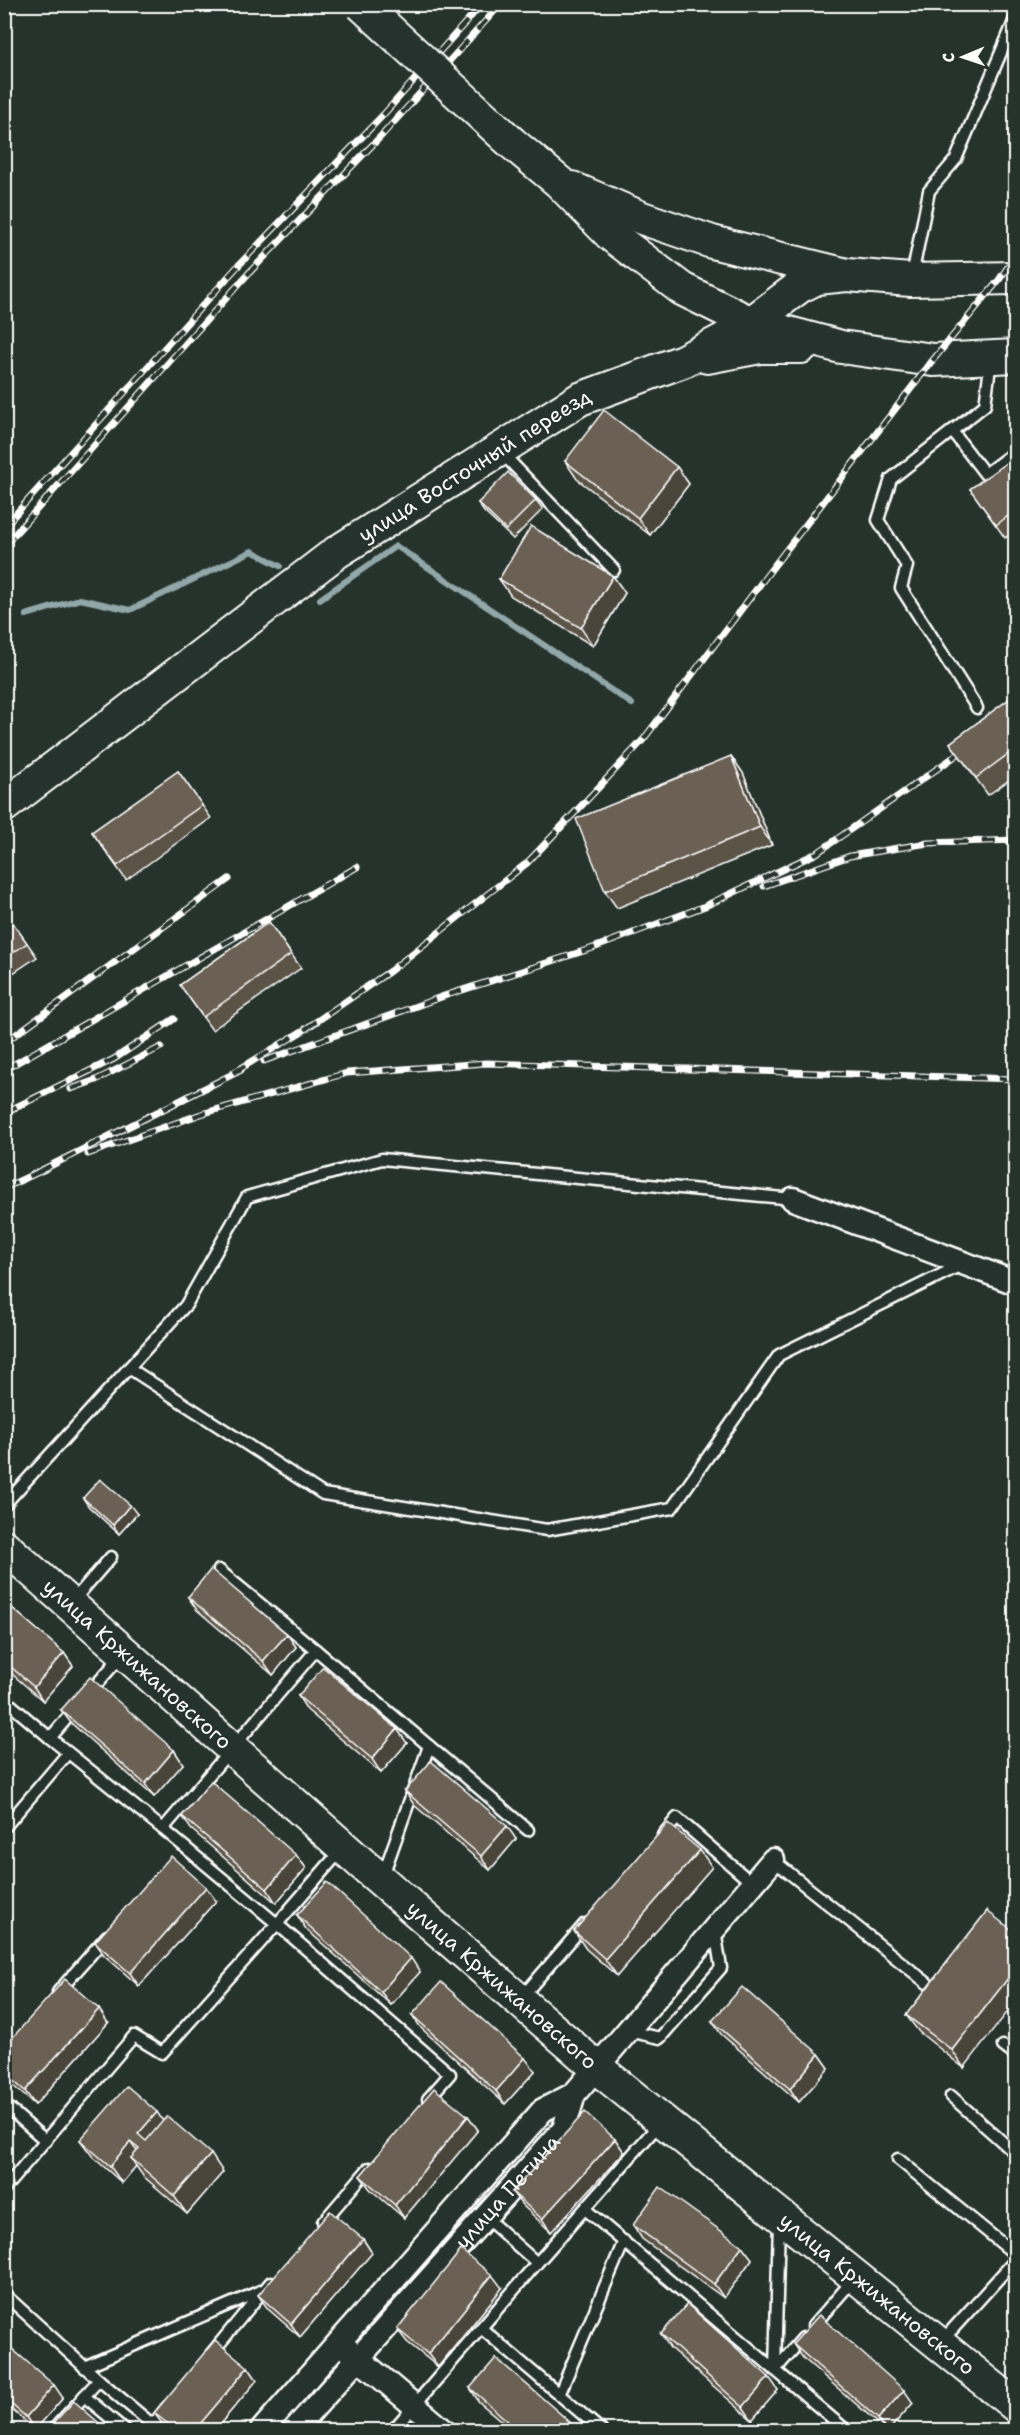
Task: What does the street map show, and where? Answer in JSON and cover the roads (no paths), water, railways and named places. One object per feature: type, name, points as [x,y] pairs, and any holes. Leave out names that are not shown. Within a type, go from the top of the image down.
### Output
[{"type":"street","points":[[361,4],[512,143],[559,182],[611,236],[682,289],[751,323],[841,347],[933,360],[1003,357]]},
{"type":"street","points":[[559,182],[642,218],[712,242],[847,275],[911,280],[1016,278]]},
{"type":"street","name":"улица Восточный переезд","points":[[4,806],[337,552],[580,399],[683,361],[751,323],[799,287],[817,278],[847,275]]},
{"type":"street","points":[[683,361],[760,347],[841,347]]},
{"type":"street","points":[[793,1199],[1016,1282]]},
{"type":"street","name":"улица Кржижановского","points":[[4,1546],[381,1881],[596,2067],[1016,2406]]},
{"type":"street","name":"улица Петина","points":[[294,2430],[564,2128],[574,2094],[773,1860]]},
{"type":"street","points":[[262,2430],[543,2110],[574,2094]]},
{"type":"street","points":[[339,2343],[443,2430]]},
{"type":"lane","points":[[911,280],[929,191],[956,159],[1016,17]]},
{"type":"lane","points":[[977,708],[901,588],[907,566],[878,520],[891,478],[985,405],[1003,357]]},
{"type":"lane","points":[[952,431],[985,474],[1016,451]]},
{"type":"lane","points":[[500,450],[614,570]]},
{"type":"lane","points":[[4,1505],[186,1305],[247,1197],[382,1159],[793,1199]]},
{"type":"lane","points":[[129,1368],[323,1494],[547,1530],[672,1508],[779,1355],[965,1263]]},
{"type":"lane","points":[[70,1604],[111,1557]]},
{"type":"lane","points":[[219,1570],[528,1830]]},
{"type":"lane","points":[[162,1829],[316,1650]]},
{"type":"lane","points":[[50,1738],[124,1652]]},
{"type":"lane","points":[[4,1699],[277,1924],[450,2074],[419,2110]]},
{"type":"lane","points":[[381,1881],[429,1746]]},
{"type":"lane","points":[[4,1828],[68,1753]]},
{"type":"lane","points":[[655,1844],[677,1818],[753,1884]]},
{"type":"lane","points":[[4,2189],[134,2036],[162,2053],[344,1846]]},
{"type":"lane","points":[[177,1857],[185,1848]]},
{"type":"lane","points":[[773,1860],[927,1983]]},
{"type":"lane","points":[[519,2000],[594,1914]]},
{"type":"lane","points":[[51,2000],[114,1928]]},
{"type":"lane","points":[[628,2031],[660,2038],[721,1968],[715,1929]]},
{"type":"lane","points":[[1003,2046],[1016,2056]]},
{"type":"lane","points":[[951,2096],[1016,2154]]},
{"type":"lane","points":[[4,2104],[46,2140]]},
{"type":"lane","points":[[393,2430],[662,2121]]},
{"type":"lane","points":[[319,2227],[381,2155]]},
{"type":"lane","points":[[898,2158],[1016,2257],[939,2344]]},
{"type":"lane","points":[[585,2208],[846,2430]]},
{"type":"lane","points":[[775,2370],[779,2215]]},
{"type":"lane","points":[[484,2216],[537,2263]]},
{"type":"lane","points":[[559,2395],[624,2241]]},
{"type":"lane","points":[[205,2362],[280,2271]]},
{"type":"lane","points":[[775,2370],[855,2277]]},
{"type":"lane","points":[[84,2367],[264,2289]]},
{"type":"lane","points":[[4,2294],[84,2367],[153,2425],[175,2398]]},
{"type":"lane","points":[[481,2328],[601,2430]]},
{"type":"lane","points":[[53,2430],[99,2380]]},
{"type":"lane","points":[[84,2396],[124,2430]]},
{"type":"waterway","points":[[320,599],[396,546],[632,704]]},
{"type":"waterway","points":[[26,615],[80,599],[130,610],[252,551],[280,566]]},
{"type":"railway","points":[[4,527],[237,267],[384,114],[482,4]]},
{"type":"railway","points":[[4,546],[247,275],[383,134],[501,4]]},
{"type":"railway","points":[[233,1073],[304,1030],[390,971],[527,863],[643,740],[773,567],[933,360],[999,280],[1016,255]]},
{"type":"railway","points":[[264,1061],[444,996],[593,948],[705,906],[817,853],[971,745]]},
{"type":"railway","points":[[764,886],[850,856],[928,843],[1016,840]]},
{"type":"railway","points":[[4,1070],[357,867]]},
{"type":"railway","points":[[4,1043],[229,879]]},
{"type":"railway","points":[[4,1113],[114,1059],[174,1019]]},
{"type":"railway","points":[[71,1089],[96,1080],[161,1047]]},
{"type":"railway","points":[[88,1154],[201,1114],[347,1073],[486,1063],[1016,1079]]},
{"type":"railway","points":[[38,1172],[241,1070]]},
{"type":"railway","points":[[4,1188],[45,1169]]}]
